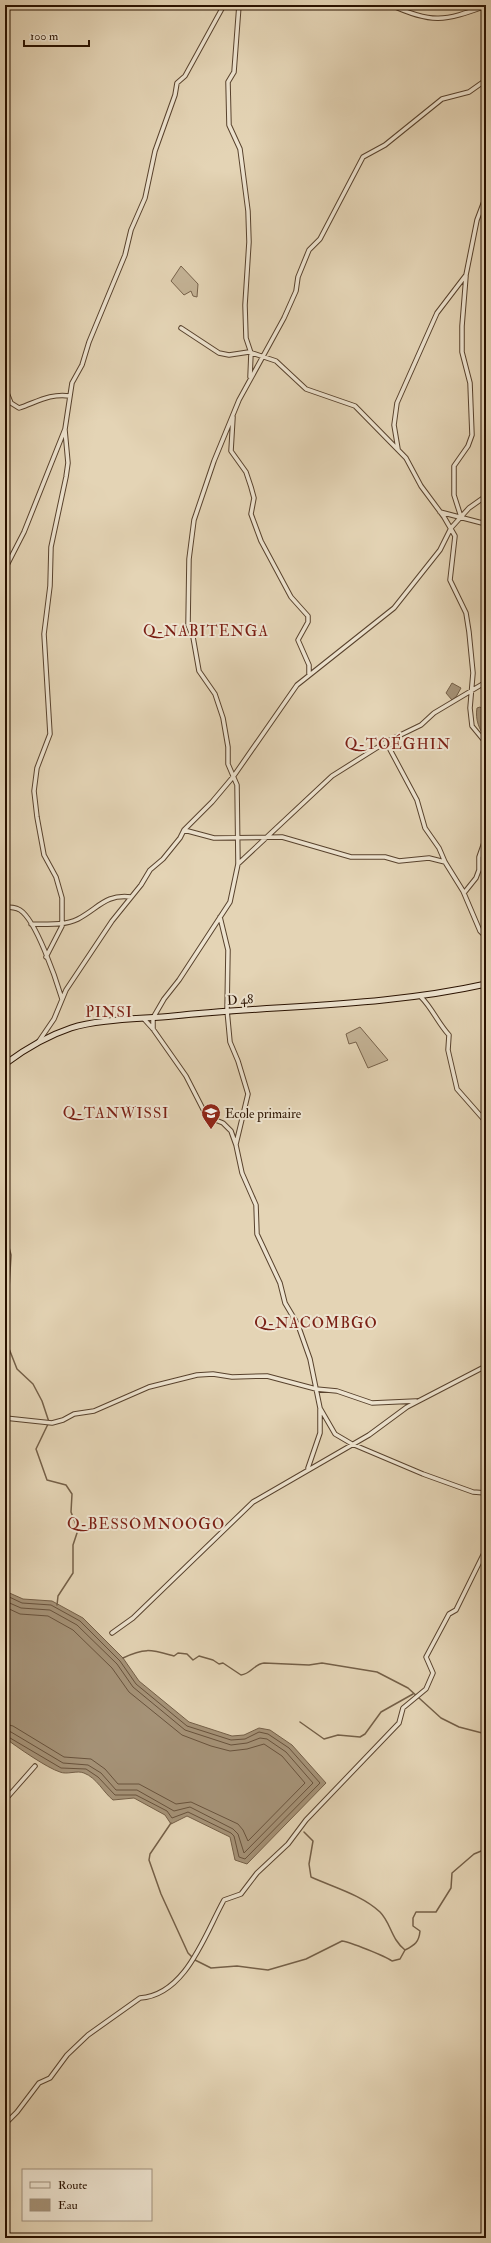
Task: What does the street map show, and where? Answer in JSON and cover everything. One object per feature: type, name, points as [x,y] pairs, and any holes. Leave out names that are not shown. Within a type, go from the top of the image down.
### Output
[{"type":"street","points":[[5,569],[24,532],[65,429],[72,383],[82,365],[89,342],[114,284],[131,230],[145,198],[155,151],[175,95],[177,83],[185,76],[224,5]]},
{"type":"street","points":[[239,5],[234,72],[228,82],[229,125],[240,149],[248,211],[248,249],[245,305],[246,338],[251,353],[250,378]]},
{"type":"street","points":[[391,5],[410,14],[443,20],[486,6]]},
{"type":"street","points":[[153,1029],[153,1018],[232,897],[238,864],[236,839],[238,785],[228,764],[228,747],[223,718],[215,694],[199,671],[193,637],[188,626],[189,559],[194,520],[214,461],[233,413],[250,378],[287,312],[309,250],[320,239],[363,157],[384,145],[442,99],[469,92],[486,80]]},
{"type":"street","points":[[461,517],[454,495],[454,466],[468,446],[472,435],[470,383],[462,352],[462,326],[466,275],[477,220],[486,196]]},
{"type":"street","points":[[398,449],[394,425],[397,403],[437,313],[466,275]]},
{"type":"street","points":[[181,328],[219,353],[229,355],[251,353],[276,361],[306,389],[355,406],[406,458],[421,486],[455,536],[450,580],[466,613],[473,673],[472,726],[486,743]]},
{"type":"street","points":[[5,388],[11,402],[19,408],[49,396],[58,394],[70,396]]},
{"type":"street","points":[[233,413],[231,451],[246,472],[252,487],[254,498],[251,514],[261,541],[291,598],[308,616],[308,622],[298,640],[309,665],[309,674]]},
{"type":"street","points":[[46,957],[62,924],[62,898],[56,877],[44,855],[34,791],[37,768],[50,734],[44,634],[50,586],[51,546],[68,463],[65,429]]},
{"type":"street","points":[[36,1044],[48,1030],[62,1000],[89,955],[150,870],[163,859],[180,838],[184,830],[212,802],[233,776],[297,685],[394,608],[440,550],[451,528],[469,508],[486,496]]},
{"type":"street","points":[[440,512],[486,524]]},
{"type":"street","points":[[238,864],[269,837],[332,776],[386,742],[421,725],[434,713],[486,682]]},
{"type":"street","points":[[386,742],[417,800],[425,828],[439,848],[445,862],[464,893],[480,931],[486,937]]},
{"type":"street","points":[[184,830],[214,838],[236,839],[282,837],[351,857],[385,857],[399,861],[429,858],[445,862]]},
{"type":"street","points":[[464,893],[476,878],[479,870],[479,857],[486,837]]},
{"type":"street","points":[[31,924],[62,924],[77,920],[109,898],[117,895],[131,897]]},
{"type":"street","points":[[5,907],[13,907],[20,910],[38,935],[58,983],[62,1000]]},
{"type":"street","points":[[220,917],[228,950],[227,1010],[230,1042],[238,1061],[248,1094],[236,1145]]},
{"type":"street","name":"D 48","points":[[5,1064],[36,1044],[71,1028],[82,1026],[227,1010],[421,997],[486,984]]},
{"type":"street","points":[[421,997],[427,1003],[442,1028],[449,1035],[448,1050],[457,1089],[486,1122]]},
{"type":"street","points":[[144,1019],[153,1029],[186,1076],[205,1113],[213,1119],[223,1123],[231,1131],[236,1145],[242,1173],[256,1205],[257,1234],[280,1283],[285,1303],[298,1325],[310,1359],[320,1408],[320,1433],[308,1468]]},
{"type":"street","points":[[112,1633],[132,1618],[253,1502],[308,1468],[369,1434],[407,1407],[486,1366]]},
{"type":"street","points":[[5,1418],[52,1422],[63,1420],[74,1414],[94,1411],[149,1387],[197,1375],[268,1376],[316,1390],[336,1391],[372,1403],[419,1401]]},
{"type":"street","points":[[320,1408],[335,1434],[352,1444],[473,1492],[486,1493]]},
{"type":"street","points":[[5,2124],[17,2112],[39,2083],[50,2078],[67,2054],[88,2035],[140,1998],[149,1997],[175,1983],[194,1959],[224,1900],[241,1894],[257,1873],[288,1844],[306,1820],[399,1723],[403,1708],[426,1689],[433,1673],[426,1657],[449,1614],[456,1610],[486,1549]]},
{"type":"street","points":[[5,1800],[35,1766]]},
{"type":"shaded area","points":[[181,266],[198,284],[197,297],[193,296],[191,291],[184,295],[171,281]]},
{"type":"shaded area","points":[[360,1027],[388,1060],[368,1068],[356,1042],[349,1044],[346,1034]]},
{"type":"water","points":[[452,683],[461,688],[456,697],[452,700],[446,693]]},
{"type":"water","points":[[480,707],[486,712],[486,738],[481,731],[477,720],[477,708]]},
{"type":"water","points":[[5,1591],[23,1599],[52,1601],[83,1618],[123,1658],[139,1681],[189,1722],[232,1736],[244,1735],[259,1728],[270,1730],[292,1745],[326,1783],[247,1864],[235,1860],[230,1837],[187,1816],[171,1824],[165,1815],[134,1798],[113,1800],[89,1775],[78,1772],[63,1773],[40,1762],[5,1738]]},
{"type":"waterway","points":[[5,1232],[11,1255],[6,1341],[17,1369],[33,1384],[42,1401],[49,1422],[36,1449],[47,1480],[66,1485],[72,1494],[71,1512],[78,1530],[73,1545],[73,1573],[58,1596],[57,1605]]},
{"type":"waterway","points":[[123,1658],[143,1651],[154,1651],[174,1656],[178,1653],[187,1654],[193,1660],[199,1656],[213,1660],[219,1664],[223,1663],[241,1675],[264,1663],[309,1665],[322,1663],[377,1672],[408,1688],[441,1718],[459,1727],[486,1734]]},
{"type":"waterway","points":[[300,1722],[324,1739],[338,1735],[360,1737],[365,1734],[381,1712],[413,1694]]},
{"type":"waterway","points":[[171,1823],[150,1854],[149,1860],[161,1894],[188,1953],[195,1960],[211,1968],[237,1966],[268,1970],[306,1959],[342,1941],[392,1961],[400,1959],[405,1950]]},
{"type":"waterway","points":[[304,1832],[313,1841],[309,1864],[311,1877],[356,1896],[373,1906],[384,1916],[400,1946],[405,1950],[414,1945],[419,1938],[420,1931],[413,1926],[413,1918],[416,1912],[436,1912],[451,1888],[452,1873],[474,1854],[486,1849]]},
{"type":"place","name":"Ecole primaire","points":[[211,1130]]},
{"type":"district","name":"Q-NABITENGA","points":[[206,631]]},
{"type":"district","name":"Q-TOÉGHIN","points":[[398,744]]},
{"type":"district","name":"PINSI","points":[[109,1012]]},
{"type":"district","name":"Q-TANWISSI","points":[[116,1113]]},
{"type":"district","name":"Q-NACOMBGO","points":[[316,1323]]},
{"type":"district","name":"Q-BESSOMNOOGO","points":[[146,1524]]}]
